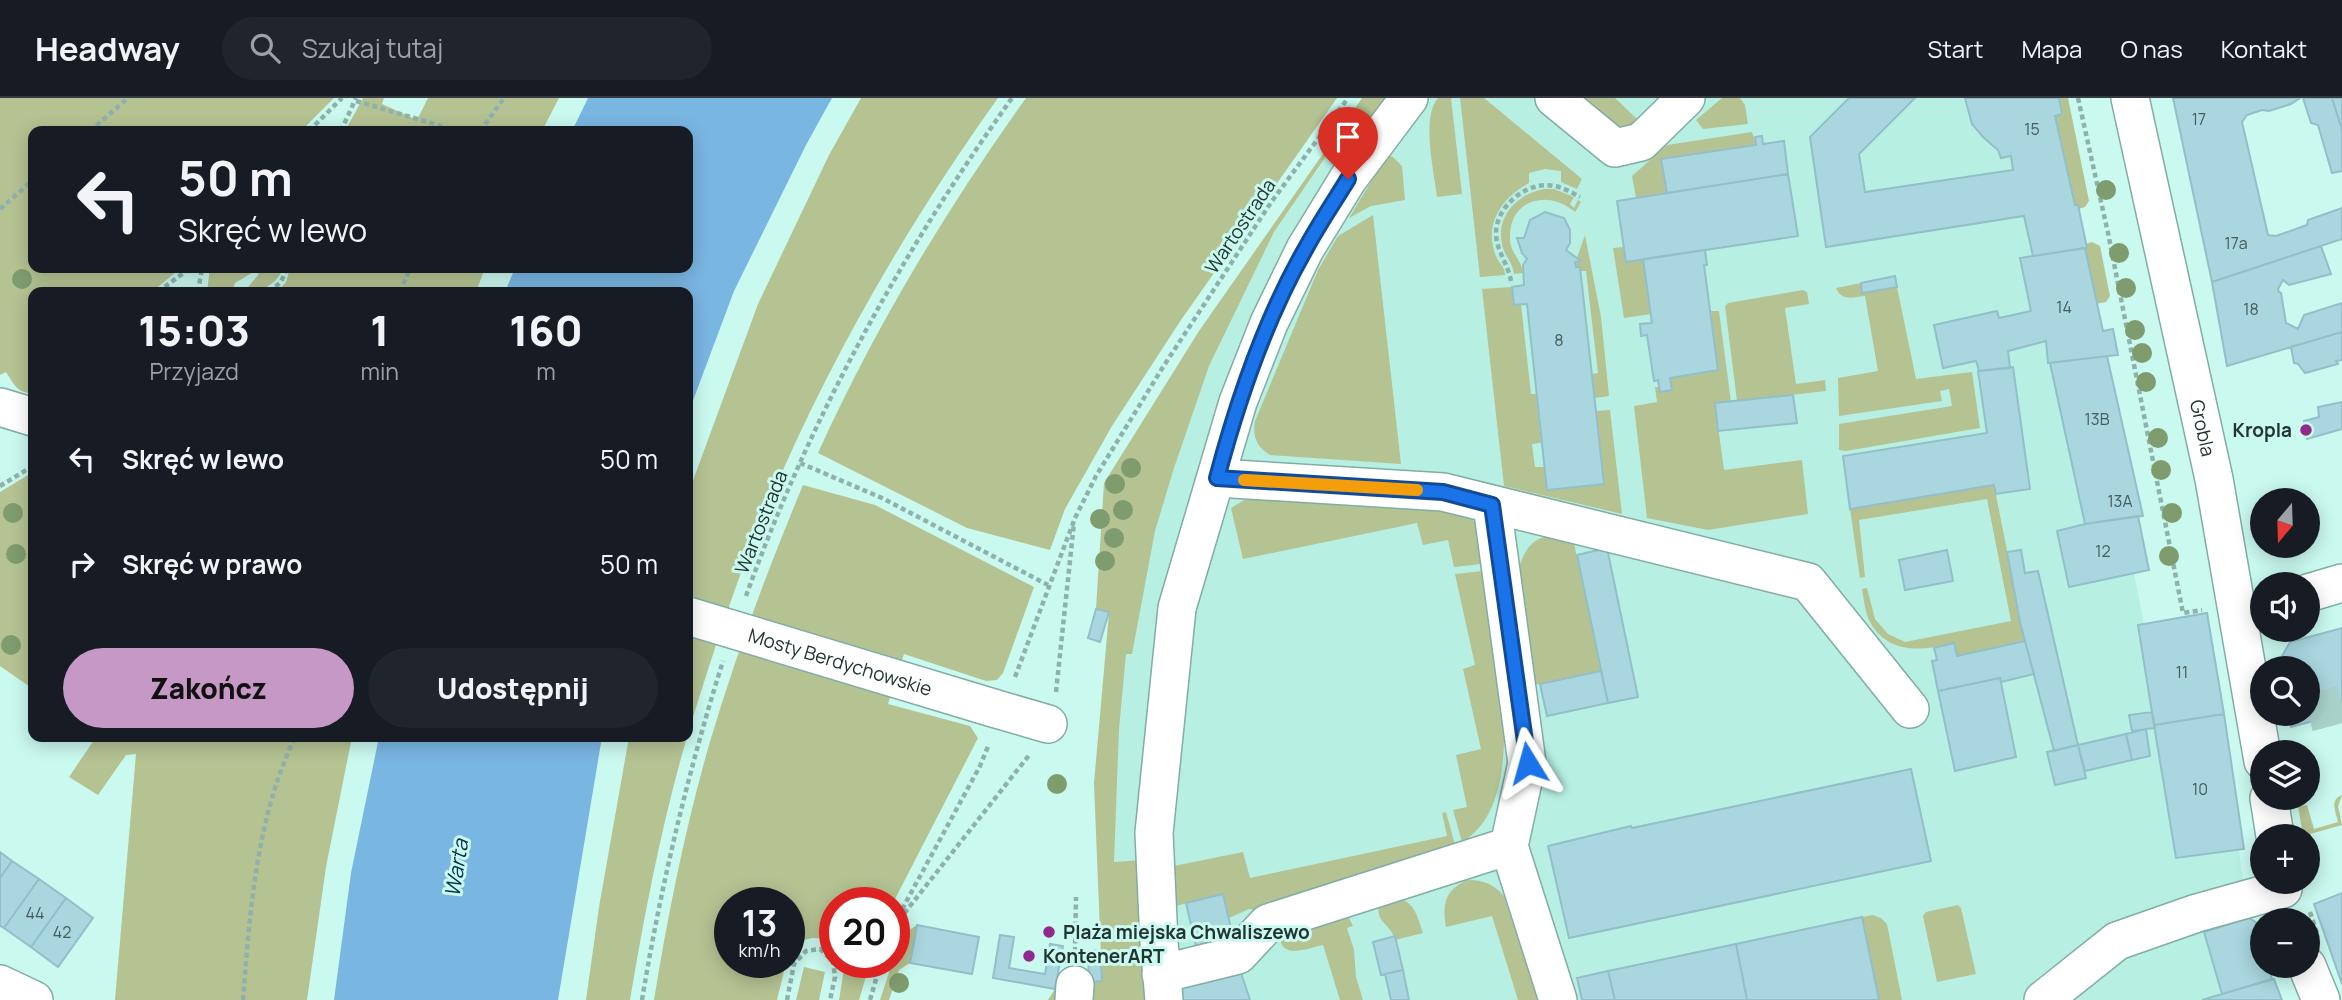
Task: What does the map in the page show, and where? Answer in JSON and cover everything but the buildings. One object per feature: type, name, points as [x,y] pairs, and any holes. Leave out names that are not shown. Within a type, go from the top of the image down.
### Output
[{"type":"street","points":[[1409,98],[1348,179],[1305,250],[1269,324],[1238,402],[1177,608],[1154,833],[1163,987],[1238,955],[1268,923],[1509,846]]},
{"type":"street","points":[[1554,98],[1615,148],[1641,142],[1686,98]]},
{"type":"street","name":"Grobla","points":[[2130,98],[2214,479],[2238,607],[2273,721],[2268,740]]},
{"type":"street","points":[[0,407],[28,415]]},
{"type":"street","points":[[1217,478],[1443,492],[1808,582],[1910,709]]},
{"type":"street","points":[[1492,505],[1528,763],[1509,846],[1558,1000]]},
{"type":"street","points":[[2320,589],[2342,583]]},
{"type":"street","name":"Mosty Berdychowskie","points":[[693,618],[1048,724]]},
{"type":"street","points":[[2043,1000],[2118,941],[2196,913],[2286,897]]},
{"type":"street","points":[[2312,978],[2320,1000]]},
{"type":"street","points":[[0,984],[34,1000]]},
{"type":"path","points":[[96,126],[128,98]]},
{"type":"path","points":[[314,126],[342,98]]},
{"type":"path","points":[[484,126],[505,98]]},
{"type":"path","name":"Wartostrada","points":[[743,603],[800,463],[831,397],[887,291],[971,155],[1012,98]]},
{"type":"path","name":"Wartostrada","points":[[1075,518],[1096,476],[1170,356],[1272,201],[1348,98]]},
{"type":"path","points":[[2078,98],[2108,233],[2183,613],[2238,607]]},
{"type":"path","points":[[343,126],[356,100],[440,126]]},
{"type":"path","points":[[0,209],[28,184]]},
{"type":"path","points":[[1511,281],[1496,232],[1501,215],[1512,199],[1529,188],[1553,185],[1580,197]]},
{"type":"path","points":[[165,287],[183,273]]},
{"type":"path","points":[[275,287],[285,273]]},
{"type":"path","points":[[800,463],[883,498],[1048,585]]},
{"type":"path","points":[[0,486],[28,469]]},
{"type":"path","points":[[642,1000],[675,832],[698,741],[725,652]]},
{"type":"path","points":[[243,1000],[250,911],[264,822],[282,764],[293,742]]},
{"type":"path","points":[[1074,992],[1076,897]]},
{"type":"path","points":[[787,1000],[794,964],[806,951],[820,949],[834,961],[835,977],[830,1000]]},
{"type":"path","points":[[870,1000],[876,978]]},
{"type":"shaded area","points":[[0,98],[334,98],[306,126],[28,126],[28,273],[175,273],[158,287],[28,287],[28,393],[20,390],[6,372],[0,375]]},
{"type":"shaded area","points":[[363,98],[384,98],[382,104],[417,120],[428,98],[559,98],[545,126],[348,126]]},
{"type":"shaded area","points":[[861,98],[998,98],[889,265],[826,381],[797,440],[745,562],[693,717],[693,480],[758,304],[829,155]]},
{"type":"shaded area","points":[[1026,98],[1337,98],[1181,320],[1112,426],[1065,509],[1050,550],[967,528],[818,453],[863,360],[913,270]]},
{"type":"shaded area","points":[[1362,98],[1386,98],[1361,130],[1347,126],[1274,232],[1209,366],[1155,531],[1132,654],[1126,654],[1119,729],[1114,862],[1142,860],[1140,940],[1145,1000],[1048,1000],[1055,989],[1102,980],[1094,783],[1109,613],[1096,609],[1104,483],[1199,331]]},
{"type":"shaded area","points":[[1368,98],[2059,98],[2055,116],[2075,204],[2078,205],[2103,331],[2113,329],[2118,355],[2107,356],[2143,516],[2138,516],[2134,573],[2144,624],[2207,613],[2244,849],[2239,851],[2250,919],[2250,978],[2272,979],[2202,1000],[1103,1000],[1094,783],[1190,388],[1274,232]]},
{"type":"shaded area","points":[[1438,98],[1451,98],[1462,194],[1437,197],[1429,131],[1433,107]]},
{"type":"shaded area","points":[[1460,98],[1484,98],[1582,179],[1577,189],[1561,182],[1561,171],[1545,169],[1529,173],[1529,183],[1503,204],[1492,233],[1496,256],[1505,275],[1480,277]]},
{"type":"shaded area","points":[[1575,98],[1615,98],[1638,120],[1629,137]]},
{"type":"shaded area","points":[[1722,98],[1740,98],[1745,105],[1748,124],[1703,129],[1696,120]]},
{"type":"shaded area","points":[[2059,98],[2068,98],[2089,201],[2085,207],[2078,209],[2055,116]]},
{"type":"shaded area","points":[[1752,132],[1756,145],[1662,159],[1667,193],[1636,198],[1632,176],[1667,145]]},
{"type":"shaded area","points":[[1387,155],[1402,166],[1405,200],[1371,206],[1349,218]]},
{"type":"shaded area","points":[[1544,189],[1554,189],[1574,197],[1570,204],[1574,208],[1578,200],[1581,202],[1575,212],[1553,201],[1532,202],[1523,207],[1511,226],[1511,244],[1523,273],[1514,274],[1502,244],[1502,224],[1518,201]]},
{"type":"shaded area","points":[[1373,215],[1401,464],[1270,455],[1256,441],[1255,421],[1318,270],[1338,236]]},
{"type":"shaded area","points":[[1585,235],[1601,317],[1609,396],[1595,398],[1592,374],[1598,373],[1586,271],[1580,271],[1575,262],[1580,261],[1577,258]]},
{"type":"shaded area","points":[[2092,242],[2100,246],[2110,296],[2106,302],[2096,304],[2085,248],[2086,244]]},
{"type":"shaded area","points":[[1624,247],[1626,262],[1643,259],[1651,314],[1624,318],[1613,248]]},
{"type":"shaded area","points":[[209,273],[252,273],[235,283],[234,287],[208,287]]},
{"type":"shaded area","points":[[280,273],[273,283],[266,287],[248,287],[259,274]]},
{"type":"shaded area","points":[[289,273],[483,273],[478,287],[282,287]]},
{"type":"shaded area","points":[[1861,283],[1862,292],[1897,287],[1916,379],[1972,372],[1980,428],[1839,450],[1839,424],[1952,406],[1949,389],[1940,391],[1942,401],[1839,416],[1838,378],[1878,371],[1865,296],[1845,297],[1836,288]]},
{"type":"shaded area","points":[[1512,287],[1514,304],[1521,304],[1531,394],[1536,394],[1541,443],[1532,444],[1535,467],[1545,467],[1547,490],[1604,483],[1596,411],[1610,410],[1622,514],[1504,486],[1482,289]]},
{"type":"shaded area","points":[[1803,290],[1807,292],[1809,304],[1785,308],[1796,384],[1825,380],[1826,391],[1737,401],[1725,306],[1728,303]]},
{"type":"shaded area","points":[[1711,311],[1719,311],[1731,402],[1715,404],[1724,470],[1802,460],[1808,514],[1708,530],[1647,518],[1634,406],[1657,402],[1655,387],[1659,387],[1660,392],[1672,390],[1670,378],[1718,370]]},
{"type":"shaded area","points":[[28,475],[28,686],[0,666],[0,492]]},
{"type":"shaded area","points":[[803,485],[875,505],[1034,587],[1003,673],[997,680],[986,681],[904,654],[888,704],[970,726],[978,738],[901,887],[819,887],[819,938],[805,941],[805,887],[714,887],[714,978],[782,978],[777,1000],[654,1000],[678,872],[709,745],[752,614]]},
{"type":"shaded area","points":[[1994,485],[2025,641],[1957,656],[1954,643],[1918,649],[1896,645],[1886,640],[1870,622],[1862,589],[1867,588],[1875,619],[1888,634],[1905,642],[2011,621],[1987,499],[1859,520],[1865,577],[1860,578],[1850,509]]},
{"type":"shaded area","points":[[1268,494],[1455,508],[1472,518],[1476,525],[1481,564],[1454,567],[1448,540],[1423,545],[1417,523],[1243,559],[1231,508],[1246,499]]},
{"type":"shaded area","points":[[1572,534],[1601,671],[1533,685],[1518,571],[1526,551],[1537,540],[1551,535]]},
{"type":"shaded area","points":[[1483,571],[1500,675],[1504,716],[1503,755],[1497,791],[1484,821],[1462,842],[1453,810],[1467,807],[1456,755],[1481,749],[1463,669],[1475,665],[1455,574]]},
{"type":"shaded area","points":[[93,742],[351,742],[326,867],[307,1000],[115,1000],[136,754],[126,755],[98,795],[69,777]]},
{"type":"shaded area","points":[[628,742],[686,742],[655,867],[630,1000],[586,1000],[599,907]]},
{"type":"shaded area","points":[[2342,795],[2338,806],[2342,825],[2320,831],[2320,827],[2338,822],[2334,803]]},
{"type":"shaded area","points":[[2299,810],[2308,810],[2313,824],[2301,824]]},
{"type":"shaded area","points":[[1446,812],[1455,845],[1256,910],[1249,909],[1229,918],[1222,894],[1172,907],[1169,867],[1243,852],[1250,878],[1447,836],[1442,813]]},
{"type":"shaded area","points":[[1468,880],[1488,884],[1504,896],[1538,1000],[1518,1000],[1492,916],[1446,927],[1447,899],[1454,888]]},
{"type":"shaded area","points":[[1399,898],[1412,907],[1423,933],[1395,940],[1378,911],[1379,905]]},
{"type":"shaded area","points":[[1958,905],[1961,908],[1976,974],[1937,982],[1923,916],[1926,912]]},
{"type":"shaded area","points":[[1347,914],[1353,926],[1347,928],[1363,1000],[1340,1000],[1323,945],[1290,950],[1285,948],[1280,937]]},
{"type":"shaded area","points":[[1873,915],[1887,924],[1902,1000],[1879,1000],[1862,917]]},
{"type":"shaded area","points":[[917,925],[910,963],[910,929]]},
{"type":"shaded area","points":[[805,967],[819,971],[819,978],[824,978],[819,1000],[796,1000],[801,978],[805,978]]},
{"type":"shaded area","points":[[843,978],[866,978],[859,1000],[839,1000]]},
{"type":"shaded area","points":[[887,978],[896,978],[889,1000],[880,1000]]},
{"type":"water","points":[[588,98],[832,98],[734,291],[693,401],[693,287],[507,287],[513,273],[693,273],[693,126],[574,126]]},
{"type":"water","name":"Warta","points":[[378,742],[601,742],[558,1000],[334,1000],[351,873]]},
{"type":"tunnel","points":[[2320,710],[2342,704]]},
{"type":"slow traffic","points":[[1244,480],[1417,490]]},
{"type":"place","name":"Kropla","points":[[2306,430]]},
{"type":"place","name":"Plaża miejska Chwaliszewo","points":[[1049,932]]},
{"type":"place","name":"KontenerART","points":[[1029,956]]},
{"type":"route","points":[[1348,179],[1305,250],[1269,324],[1238,402],[1217,478],[1443,492],[1492,505],[1528,763]]}]
